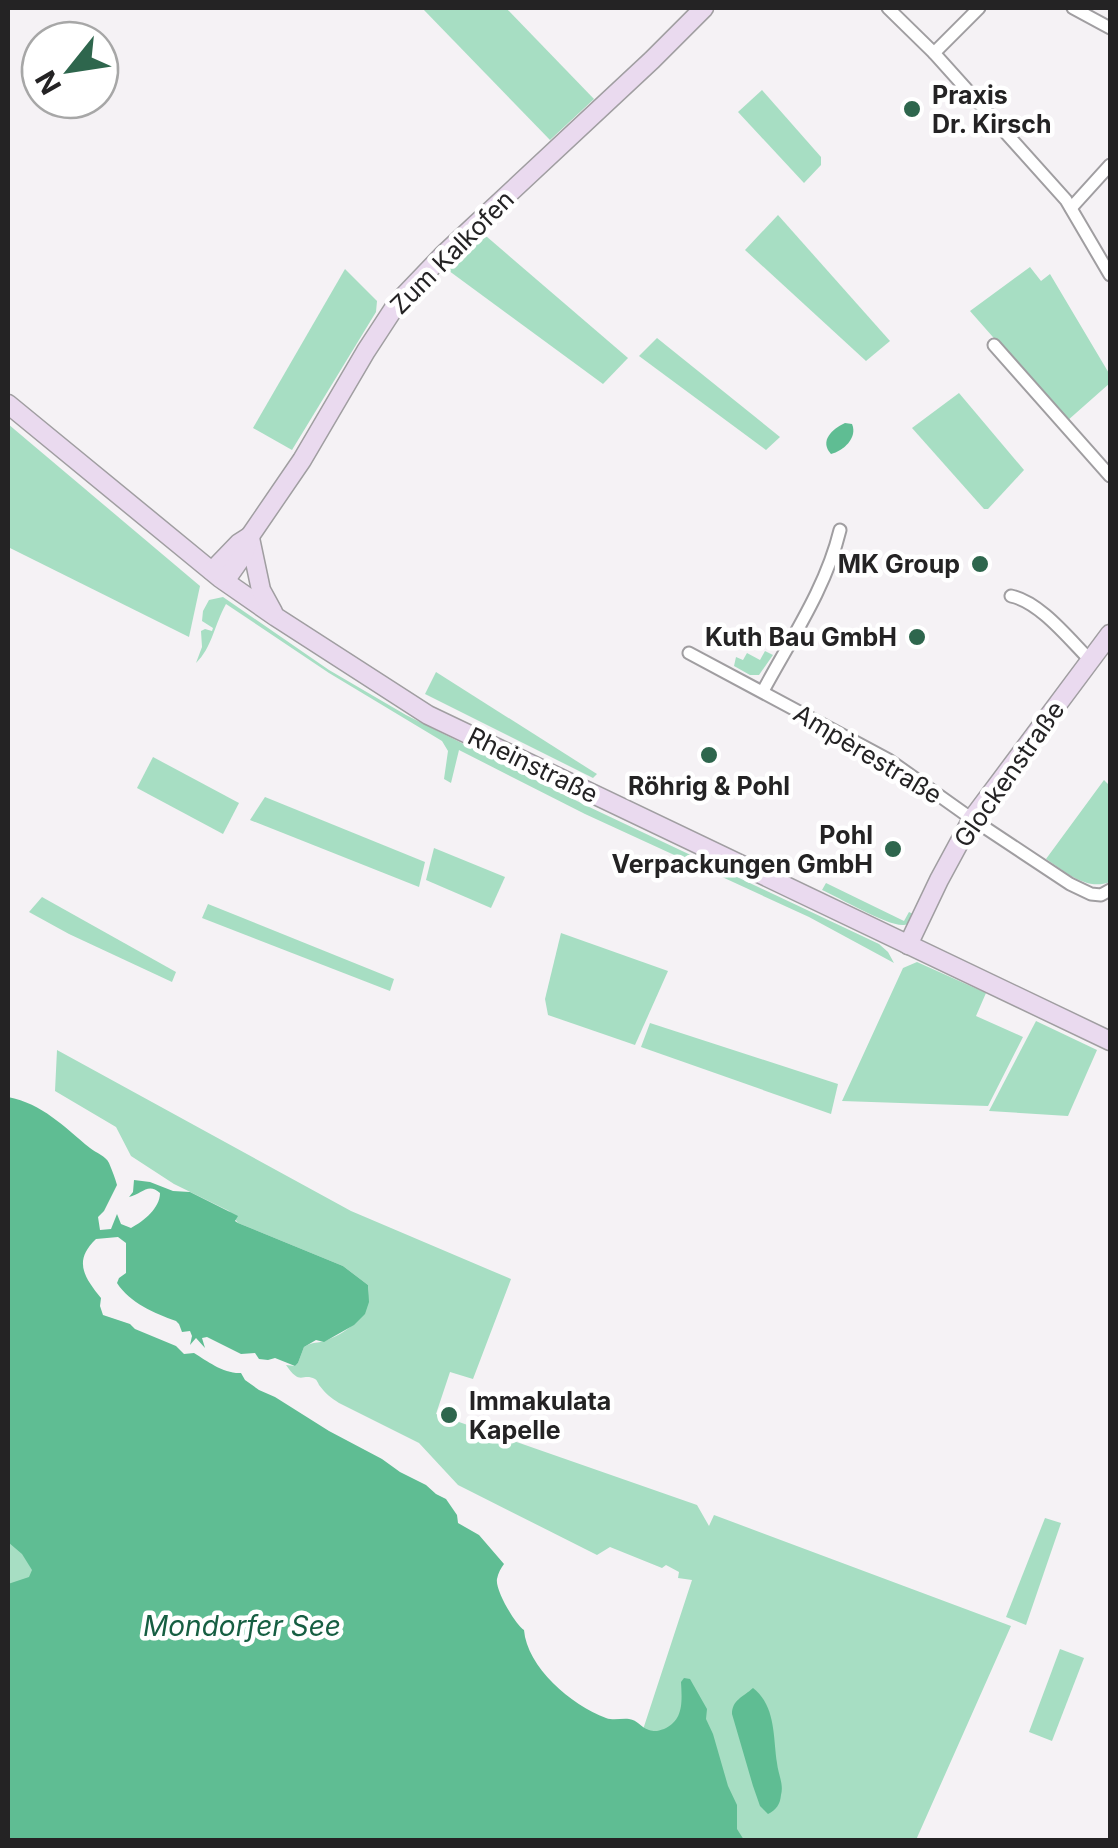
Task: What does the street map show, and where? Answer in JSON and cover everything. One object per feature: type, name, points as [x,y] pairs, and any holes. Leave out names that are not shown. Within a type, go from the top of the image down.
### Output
[{"type":"main road","name":"Zum Kalkofen","points":[[218,576],[244,554],[250,536],[302,460],[398,302],[638,73],[697,10]]},
{"type":"main road","name":"Rheinstraße","points":[[8,404],[218,576],[428,715],[1110,1041]]},
{"type":"main road","points":[[250,536],[261,590],[276,617]]},
{"type":"main road","name":"Glockenstraße","points":[[908,945],[972,819],[1110,634]]},
{"type":"street","points":[[888,8],[934,53],[1071,208],[1110,275]]},
{"type":"street","points":[[934,53],[979,8]]},
{"type":"street","points":[[1073,8],[1110,28]]},
{"type":"street","points":[[1071,208],[1110,165]]},
{"type":"street","points":[[994,345],[1110,476]]},
{"type":"street","points":[[763,691],[824,577],[840,530]]},
{"type":"street","points":[[1012,596],[1037,608],[1090,660]]},
{"type":"street","name":"Ampèrestraße","points":[[690,652],[889,760],[1084,892],[1101,895],[1110,890]]},
{"type":"shaded area","points":[[422,8],[506,8],[594,99],[550,140]]},
{"type":"shaded area","points":[[762,90],[821,157],[821,165],[804,183],[738,112]]},
{"type":"shaded area","points":[[778,215],[890,341],[866,361],[745,250]]},
{"type":"shaded area","points":[[479,230],[628,358],[603,384],[441,265]]},
{"type":"shaded area","points":[[1030,267],[1041,281],[1050,274],[1110,375],[1110,383],[1067,421],[970,311]]},
{"type":"shaded area","points":[[345,269],[377,301],[376,312],[292,450],[253,428]]},
{"type":"shaded area","points":[[657,338],[780,437],[766,450],[639,356]]},
{"type":"shaded area","points":[[959,393],[1024,470],[988,509],[912,428]]},
{"type":"shaded area","points":[[8,424],[200,586],[189,637],[8,547]]},
{"type":"shaded area","points":[[223,597],[329,670],[406,715],[585,805],[879,944],[894,963],[809,917],[585,814],[459,750],[451,783],[444,779],[448,751],[442,741],[329,673],[226,604],[206,650],[196,663],[202,647],[201,631],[213,628],[202,621],[203,611],[209,600]]},
{"type":"shaded area","points":[[765,651],[773,655],[759,675],[750,675],[734,666],[736,657],[743,660],[747,653],[760,660]]},
{"type":"shaded area","points":[[436,672],[597,774],[593,778],[425,694]]},
{"type":"shaded area","points":[[153,757],[239,803],[223,834],[137,788]]},
{"type":"shaded area","points":[[1104,780],[1110,786],[1110,882],[1093,884],[1076,879],[1046,859]]},
{"type":"shaded area","points":[[265,797],[425,862],[419,887],[250,820]]},
{"type":"shaded area","points":[[434,848],[505,877],[491,908],[426,880]]},
{"type":"shaded area","points":[[826,883],[904,921],[909,912],[915,915],[907,925],[887,921],[822,890]]},
{"type":"shaded area","points":[[42,897],[176,972],[172,982],[29,912]]},
{"type":"shaded area","points":[[208,904],[394,979],[390,991],[202,918]]},
{"type":"shaded area","points":[[561,933],[668,971],[635,1045],[548,1015],[545,999]]},
{"type":"shaded area","points":[[917,962],[986,993],[976,1016],[1023,1037],[988,1106],[842,1101],[903,968]]},
{"type":"shaded area","points":[[1036,1021],[1097,1050],[1068,1116],[989,1111]]},
{"type":"shaded area","points":[[650,1023],[838,1084],[831,1114],[641,1047]]},
{"type":"shaded area","name":"Mondorfer See","points":[[57,1050],[351,1211],[511,1279],[473,1379],[450,1372],[436,1414],[697,1505],[709,1526],[714,1515],[1011,1626],[916,1840],[8,1840],[8,1535],[616,1812],[692,1580],[678,1578],[679,1572],[666,1565],[662,1568],[610,1547],[597,1555],[458,1485],[419,1443],[339,1403],[315,1379],[295,1375],[286,1365],[298,1363],[304,1347],[336,1336],[358,1320],[366,1304],[368,1285],[343,1266],[238,1223],[229,1211],[174,1184],[131,1156],[116,1127],[55,1091]]},
{"type":"shaded area","points":[[1045,1518],[1061,1523],[1026,1625],[1006,1617]]},
{"type":"shaded area","points":[[1060,1649],[1084,1658],[1052,1741],[1029,1732]]},
{"type":"water","points":[[845,423],[852,424],[851,439],[831,454],[827,440]]},
{"type":"water","name":"Mondorfer See","points":[[8,1097],[42,1110],[108,1161],[117,1185],[98,1217],[100,1230],[111,1229],[117,1214],[121,1224],[131,1228],[150,1214],[160,1193],[148,1189],[129,1197],[134,1180],[150,1182],[173,1191],[190,1192],[238,1216],[238,1223],[343,1266],[368,1285],[365,1314],[324,1342],[316,1340],[304,1347],[295,1366],[275,1358],[259,1359],[255,1353],[241,1354],[207,1337],[202,1338],[205,1348],[196,1338],[190,1345],[190,1331],[182,1332],[176,1321],[136,1302],[117,1283],[126,1273],[126,1243],[118,1237],[96,1239],[83,1262],[86,1276],[101,1298],[103,1315],[176,1346],[184,1354],[194,1353],[222,1369],[241,1373],[259,1390],[446,1499],[458,1523],[479,1535],[504,1564],[497,1579],[499,1591],[524,1630],[533,1658],[553,1683],[579,1704],[606,1718],[632,1720],[658,1731],[675,1721],[681,1703],[681,1682],[690,1679],[707,1709],[706,1719],[737,1805],[737,1829],[744,1840],[8,1840],[8,1584],[29,1577],[32,1570],[8,1542]]},
{"type":"water","points":[[753,1688],[770,1713],[782,1791],[779,1804],[768,1814],[760,1806],[732,1714],[736,1702]]},
{"type":"place","name":"Praxis Dr. Kirsch","points":[[912,109]]},
{"type":"place","name":"MK Group","points":[[980,564]]},
{"type":"place","name":"Kuth Bau GmbH","points":[[917,637]]},
{"type":"place","name":"Röhrig & Pohl","points":[[709,755]]},
{"type":"place","name":"Pohl Verpackungen GmbH","points":[[893,849]]},
{"type":"place","name":"Immakulata Kapelle","points":[[449,1415]]}]
